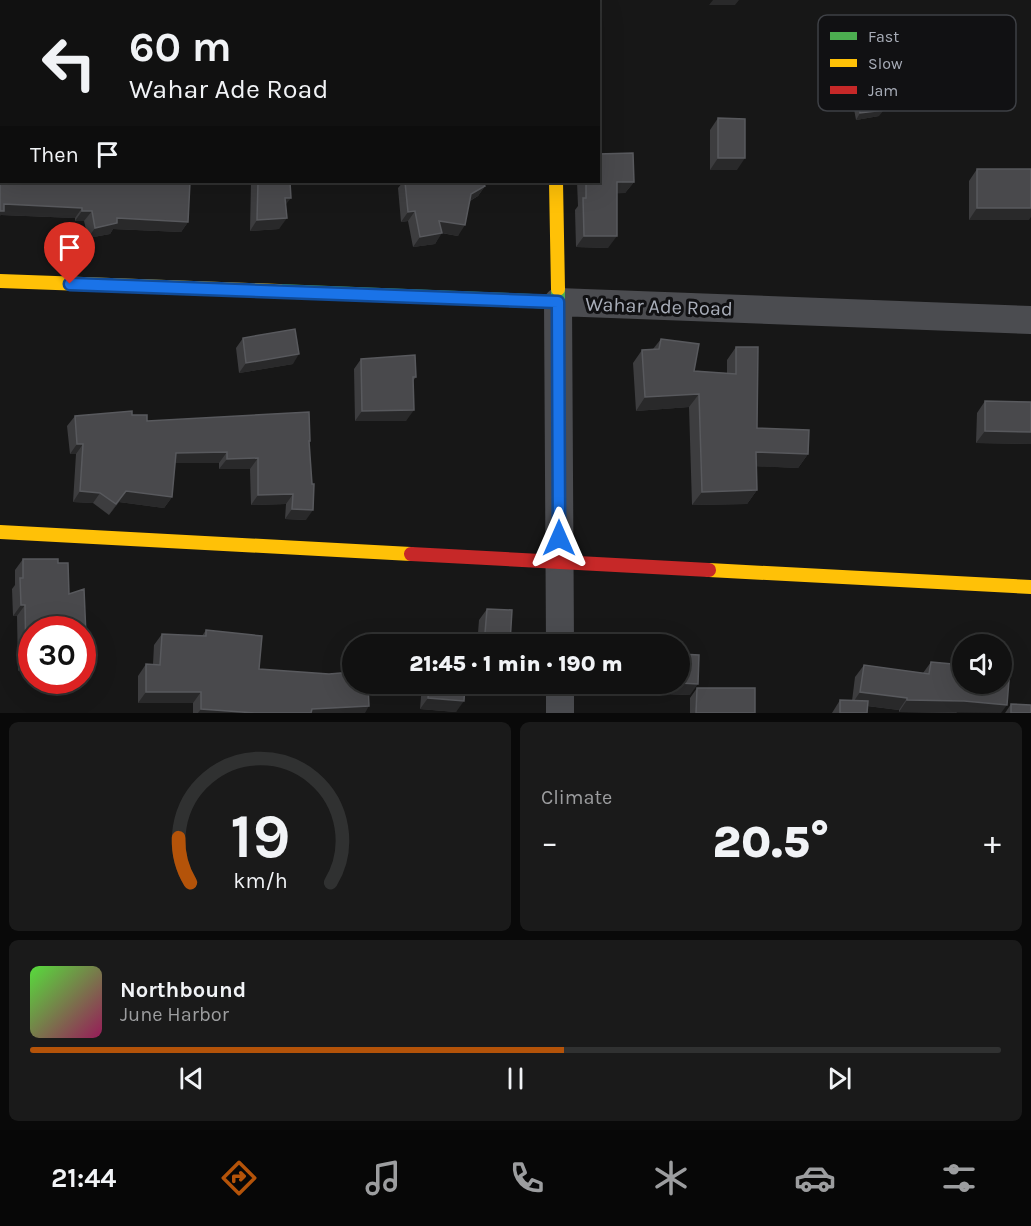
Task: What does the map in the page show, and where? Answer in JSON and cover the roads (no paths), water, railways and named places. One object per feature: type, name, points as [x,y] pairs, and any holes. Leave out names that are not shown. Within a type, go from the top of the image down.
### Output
[{"type":"street","points":[[556,183],[560,634]]},
{"type":"street","name":"Wahar Ade Road","points":[[0,281],[1031,320]]},
{"type":"street","points":[[0,532],[1031,586]]},
{"type":"street","points":[[560,694],[560,713]]}]
